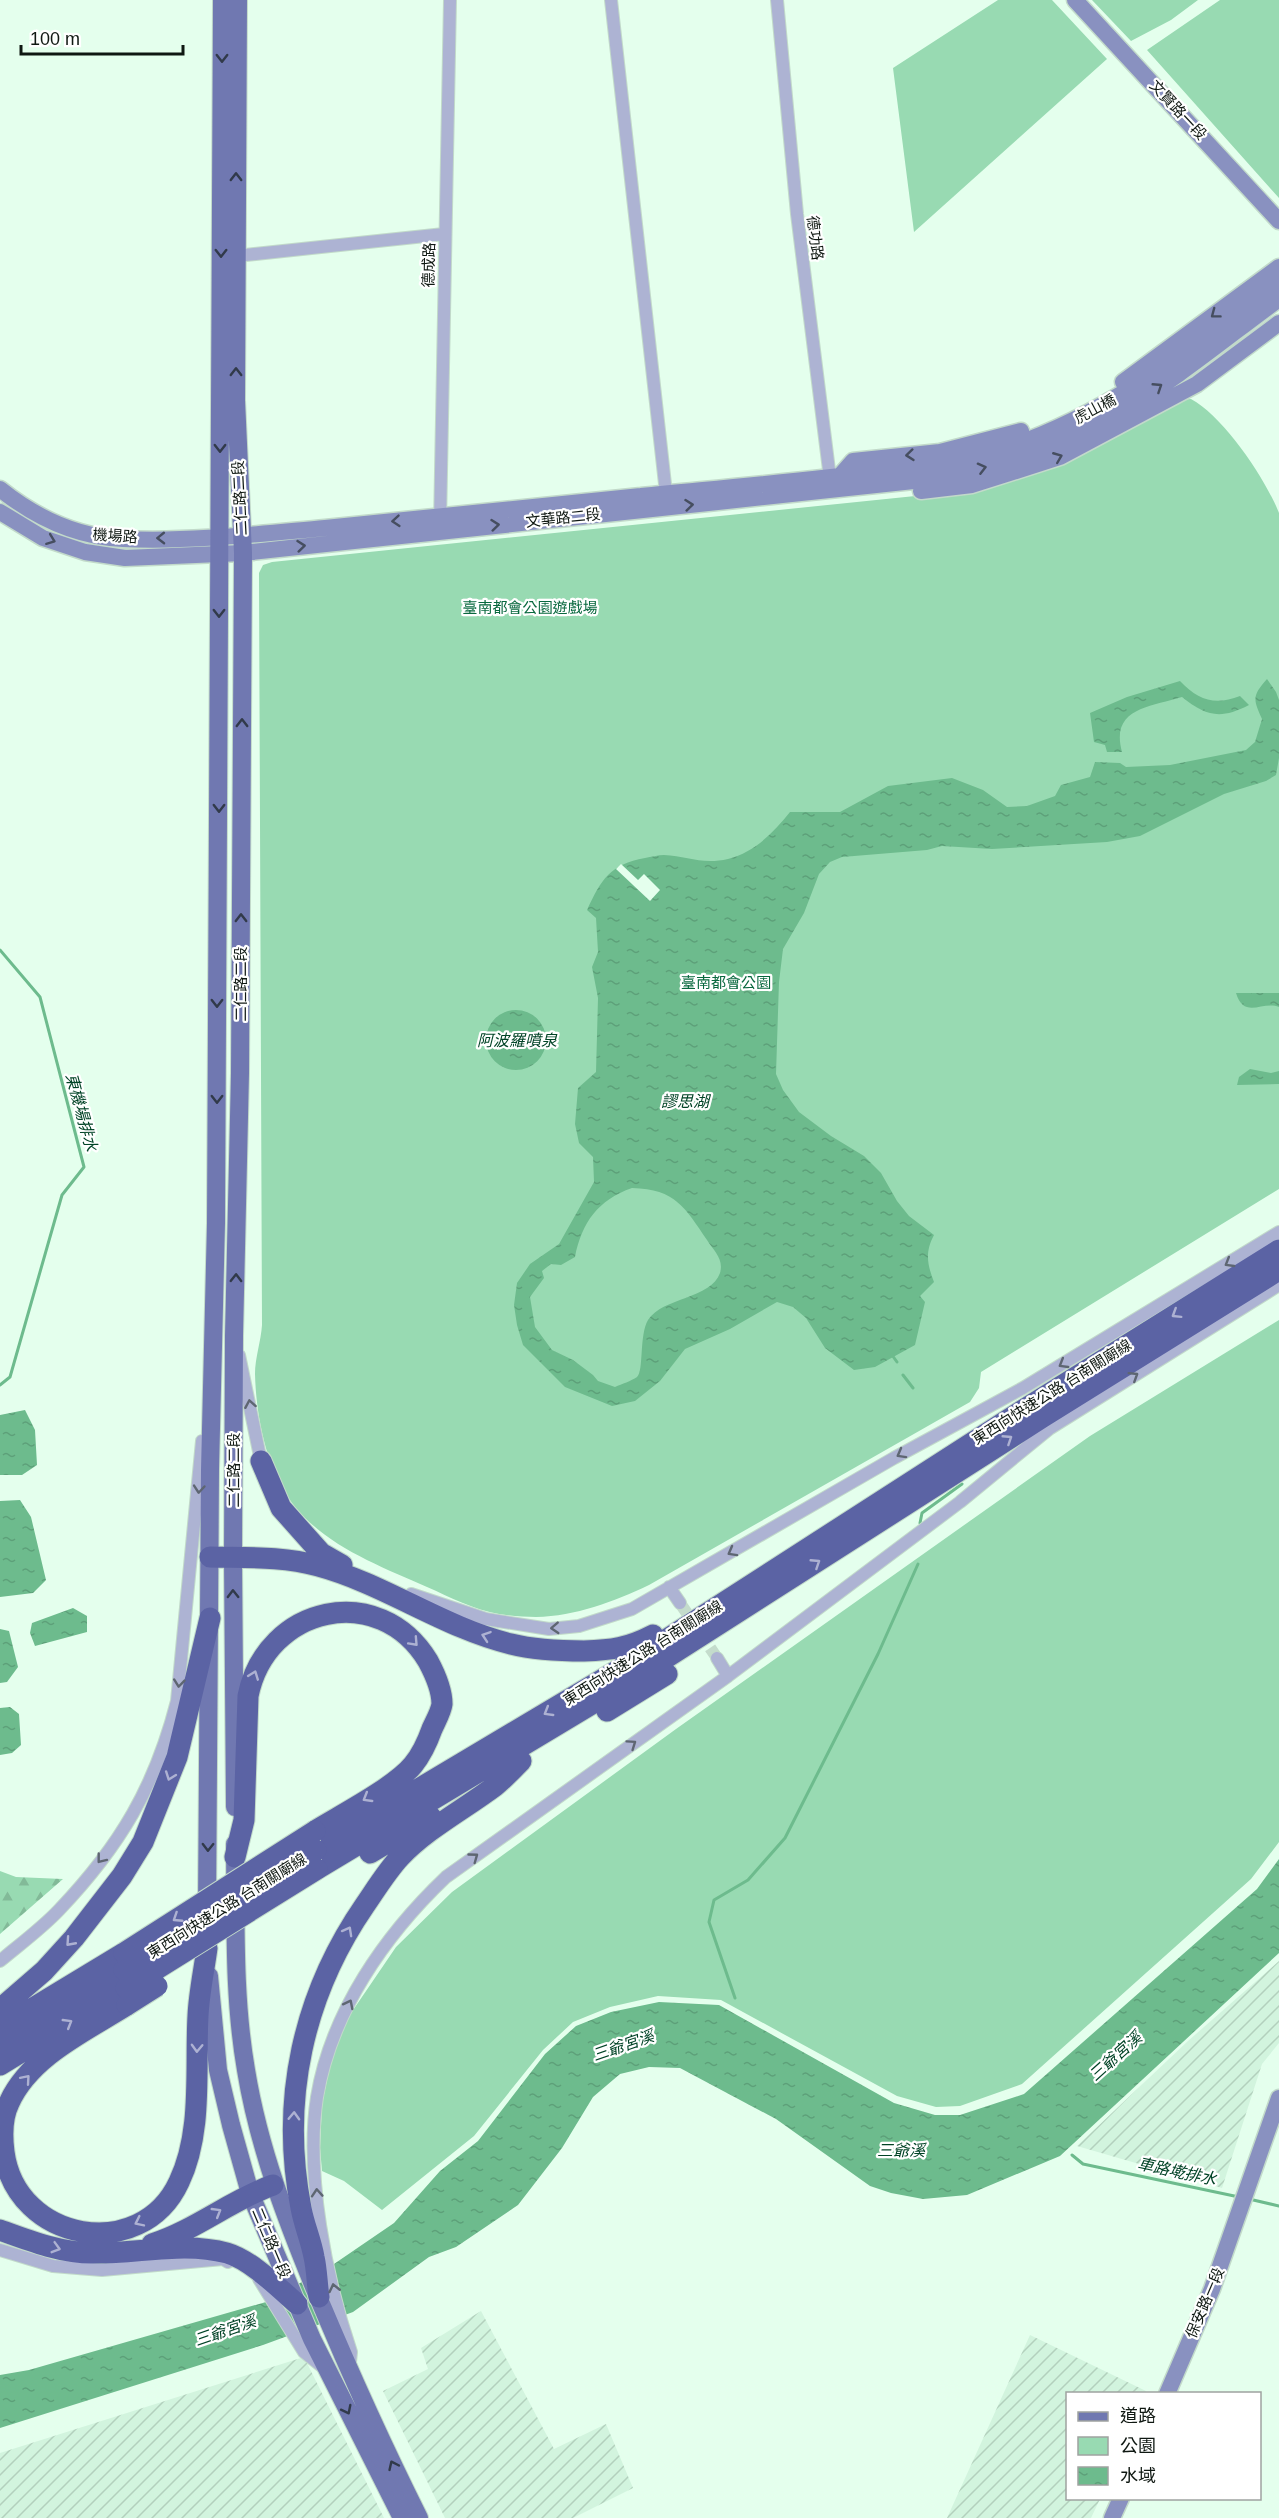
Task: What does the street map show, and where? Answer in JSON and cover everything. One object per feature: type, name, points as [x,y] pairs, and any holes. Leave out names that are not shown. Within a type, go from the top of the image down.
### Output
[{"type":"highway","name":"東西向快速公路 台南關廟線","points":[[316,1859],[630,1681],[767,1594],[969,1454],[1279,1250]]},
{"type":"highway","name":"東西向快速公路 台南關廟線","points":[[1037,1409],[1279,1270]]},
{"type":"highway","name":"東西向快速公路 台南關廟線","points":[[0,2065],[125,1979],[625,1666],[846,1523],[969,1454]]},
{"type":"highway","points":[[261,1461],[281,1508],[304,1537],[321,1553],[378,1588]]},
{"type":"highway","points":[[210,1557],[274,1557],[299,1561],[320,1566],[378,1588],[464,1628],[510,1644],[542,1650],[602,1650],[633,1646],[846,1523]]},
{"type":"highway","points":[[0,2028],[125,1979],[316,1859],[521,1761],[639,1693],[754,1615],[767,1594]]},
{"type":"highway","points":[[235,1857],[244,1820],[248,1696],[251,1678],[259,1662],[282,1635],[299,1623],[316,1617],[354,1612],[374,1616],[408,1635],[421,1649],[440,1686],[442,1706],[424,1750],[411,1767],[387,1786],[316,1859]]},
{"type":"highway","points":[[0,2009],[44,1971],[74,1938],[122,1876],[143,1842],[157,1812],[177,1757],[210,1618]]},
{"type":"highway","points":[[319,2297],[314,2256],[301,2209],[294,2123],[295,2088],[300,2051],[309,2016],[326,1971],[353,1922],[399,1858],[432,1828],[496,1785],[521,1761]]},
{"type":"highway","points":[[125,1979],[68,2042],[40,2062],[8,2103],[4,2121],[4,2151],[12,2182],[24,2199],[39,2213],[56,2225],[76,2231],[96,2233],[133,2225],[151,2216],[166,2203],[178,2184],[192,2142],[198,2013],[207,1948]]},
{"type":"highway","name":"東西向快速公路 台南關廟線","points":[[0,2046],[125,1979]]},
{"type":"highway","points":[[126,2252],[182,2233],[250,2193],[273,2185]]},
{"type":"highway","points":[[0,2230],[64,2250],[93,2253],[198,2249],[229,2253],[270,2276],[297,2304]]},
{"type":"main road","name":"二仁路二段","points":[[207,1948],[210,1557],[216,1223],[222,0]]},
{"type":"main road","name":"二仁路二段","points":[[236,1967],[233,1558],[234,1336],[240,1073],[242,544],[236,400],[238,0]]},
{"type":"main road","name":"二仁路一段","points":[[207,1948],[211,2018],[218,2070],[270,2276]]},
{"type":"main road","name":"二仁路一段","points":[[236,1967],[238,2015],[255,2120],[273,2185],[314,2256]]},
{"type":"main road","points":[[319,2297],[337,2327],[349,2369],[419,2518]]},
{"type":"main road","points":[[297,2304],[305,2342],[329,2373],[402,2518]]},
{"type":"street","name":"德成路","points":[[440,524],[450,0]]},
{"type":"street","points":[[611,0],[666,493]]},
{"type":"street","name":"德功路","points":[[777,0],[797,214],[836,482]]},
{"type":"street","name":"文賢路一段","points":[[1075,0],[1279,221]]},
{"type":"street","points":[[236,256],[444,234]]},
{"type":"street","points":[[1279,267],[1138,371],[1076,410],[1029,429],[967,446],[853,461],[836,482],[855,499],[972,485],[1059,457],[1197,384],[1279,323]]},
{"type":"street","name":"虎山橋","points":[[882,478],[994,451],[1068,423],[1114,400],[1155,374],[1279,282]]},
{"type":"street","name":"虎山橋","points":[[882,478],[923,480],[998,464],[1074,435],[1120,412],[1162,385],[1279,298]]},
{"type":"street","name":"文華路二段","points":[[242,544],[882,478]]},
{"type":"street","name":"文華路二段","points":[[440,524],[666,493],[836,482]]},
{"type":"street","name":"機場路","points":[[0,489],[23,507],[51,522],[86,534],[220,546]]},
{"type":"street","name":"機場路","points":[[0,512],[43,538],[85,552],[125,558],[242,544]]},
{"type":"street","points":[[0,1961],[58,1911],[123,1832],[155,1771],[166,1743],[177,1701],[193,1559],[204,1415],[210,1234],[216,1223]]},
{"type":"street","points":[[337,2327],[314,2256],[318,2203],[314,2138],[317,2097],[327,2056],[348,2004],[374,1961],[416,1906],[446,1877],[728,1676],[987,1481],[1037,1409],[1279,1232]]},
{"type":"street","points":[[234,1336],[261,1461],[279,1492],[300,1521],[331,1553],[365,1574],[454,1610],[519,1625],[549,1629],[579,1626],[632,1608],[952,1425],[1037,1409],[1279,1285]]},
{"type":"street","points":[[669,1587],[680,1603]]},
{"type":"street","points":[[717,1658],[728,1676]]},
{"type":"street","name":"保安路一段","points":[[1168,2392],[1212,2289],[1241,2212],[1279,2098]]},
{"type":"street","points":[[0,2250],[53,2266],[102,2270],[223,2259],[270,2276],[305,2342]]},
{"type":"street","points":[[1113,2518],[1121,2500]]},
{"type":"shaded area","points":[[1279,1961],[1279,2043],[1262,2064],[1222,2188],[1077,2146],[1188,2041]]},
{"type":"shaded area","points":[[481,2311],[554,2449],[606,2424],[633,2488],[573,2518],[445,2518],[383,2391],[428,2369],[421,2348]]},
{"type":"shaded area","points":[[1030,2335],[1146,2391],[1066,2392],[1066,2500],[1100,2500],[1091,2518],[947,2518]]},
{"type":"shaded area","points":[[304,2357],[384,2518],[0,2518],[0,2453]]},
{"type":"green space","points":[[998,0],[1052,0],[1107,59],[914,232],[893,68]]},
{"type":"green space","points":[[1092,0],[1198,0],[1171,20],[1131,41]]},
{"type":"green space","points":[[1220,0],[1279,0],[1279,198],[1147,50]]},
{"type":"green space","name":"臺南都會公園","points":[[1191,399],[1217,419],[1230,434],[1254,466],[1279,513],[1279,1189],[981,1372],[979,1388],[970,1402],[649,1585],[622,1597],[565,1614],[536,1617],[504,1615],[462,1603],[366,1560],[328,1537],[295,1507],[276,1476],[262,1433],[256,1388],[255,1368],[262,1325],[259,573],[263,565],[272,562],[964,491],[1174,400]]},
{"type":"green space","points":[[1279,1320],[1279,1842],[1251,1879],[1022,2084],[960,2106],[936,2107],[897,2096],[721,2000],[658,1996],[610,2007],[573,2022],[543,2050],[474,2136],[382,2210],[344,2181],[322,2171],[320,2148],[322,2104],[332,2056],[349,2016],[396,1947],[452,1892],[676,1729],[1090,1436]]},
{"type":"green space","points":[[0,1871],[16,1877],[63,1879],[0,1934]]},
{"type":"water","name":"謬思湖","points":[[1267,679],[1279,700],[1279,758],[1276,775],[1266,781],[1224,794],[1140,836],[1107,842],[992,849],[942,846],[927,850],[842,857],[830,862],[819,874],[804,913],[783,949],[779,982],[776,1074],[783,1090],[799,1112],[831,1136],[864,1156],[881,1173],[897,1201],[909,1216],[934,1235],[929,1247],[928,1258],[934,1282],[920,1296],[925,1302],[915,1345],[875,1367],[854,1370],[825,1348],[806,1318],[793,1307],[777,1302],[730,1329],[685,1349],[660,1381],[635,1401],[612,1406],[565,1387],[523,1345],[514,1305],[517,1283],[530,1264],[559,1244],[594,1182],[593,1157],[579,1143],[575,1124],[578,1088],[596,1072],[598,998],[592,967],[598,952],[596,918],[587,910],[608,875],[623,864],[659,855],[702,861],[719,861],[738,856],[763,840],[790,812],[840,812],[888,786],[952,778],[983,790],[1007,807],[1027,806],[1055,796],[1061,785],[1090,777],[1095,762],[1120,763],[1126,767],[1170,765],[1246,750],[1255,742],[1262,719],[1257,707],[1256,694]],"holes":[[[632,1188],[647,1189],[669,1196],[678,1202],[718,1255],[721,1268],[715,1282],[707,1288],[655,1312],[648,1320],[643,1334],[637,1377],[615,1387],[598,1381],[573,1360],[552,1350],[535,1327],[530,1297],[544,1278],[542,1271],[551,1264],[561,1265],[575,1257],[587,1223],[601,1206]]]},
{"type":"water","points":[[1180,681],[1200,697],[1223,701],[1240,696],[1249,705],[1230,713],[1214,714],[1206,712],[1182,697],[1146,707],[1127,718],[1122,726],[1120,737],[1122,752],[1107,752],[1105,745],[1094,742],[1090,713],[1127,697]]},
{"type":"water","points":[[1236,993],[1279,993],[1279,1007],[1273,1005],[1254,1008],[1244,1006]]},
{"type":"water","name":"阿波羅噴泉","points":[[516,1010],[533,1015],[541,1023],[546,1040],[541,1057],[533,1065],[516,1070],[499,1065],[491,1057],[486,1040],[491,1023],[499,1015]]},
{"type":"water","points":[[1250,1069],[1271,1073],[1279,1071],[1279,1084],[1237,1085],[1239,1077]]},
{"type":"water","points":[[25,1410],[35,1430],[37,1465],[22,1475],[0,1475],[0,1415]]},
{"type":"water","points":[[20,1500],[31,1517],[46,1580],[33,1593],[0,1597],[0,1501]]},
{"type":"water","points":[[73,1608],[87,1616],[87,1632],[35,1646],[30,1633],[32,1623]]},
{"type":"water","points":[[0,1629],[9,1631],[18,1667],[7,1682],[0,1683]]},
{"type":"water","points":[[10,1707],[19,1714],[21,1745],[12,1753],[0,1755],[0,1708]]},
{"type":"water","name":"三爺溪","points":[[1279,1859],[1279,1953],[1060,2156],[967,2195],[923,2199],[870,2186],[776,2119],[680,2068],[649,2067],[620,2074],[593,2097],[562,2148],[518,2205],[456,2247],[429,2257],[353,2312],[263,2345],[0,2428],[0,2375],[29,2370],[266,2302],[334,2264],[394,2223],[440,2171],[478,2141],[545,2054],[576,2026],[611,2012],[659,2002],[719,2005],[894,2103],[935,2115],[960,2115],[1024,2094],[1257,1889]]},
{"type":"pier","points":[[621,864],[638,880],[644,874],[660,890],[650,901],[616,869]]},
{"type":"waterway","name":"東機場排水","points":[[0,950],[40,997],[84,1167],[62,1195],[10,1377],[0,1385]]},
{"type":"waterway","points":[[892,1355],[897,1362]]},
{"type":"waterway","points":[[903,1375],[913,1388]]},
{"type":"waterway","points":[[920,1523],[922,1513],[962,1484]]},
{"type":"waterway","points":[[735,1998],[709,1922],[714,1900],[748,1880],[785,1838],[878,1654],[918,1564]]},
{"type":"waterway","name":"車路墘排水","points":[[1072,2155],[1083,2164],[1239,2197]]},
{"type":"waterway","name":"車路墘排水","points":[[1249,2199],[1279,2206]]},
{"type":"tunnel","points":[[680,1603],[717,1658]]},
{"type":"park label","name":"臺南都會公園遊戲場","points":[[530,608]]},
{"type":"water label","name":"三爺宮溪","points":[[623,2045]]},
{"type":"water label","name":"三爺宮溪","points":[[1115,2056]]},
{"type":"water label","name":"三爺宮溪","points":[[225,2330]]}]
